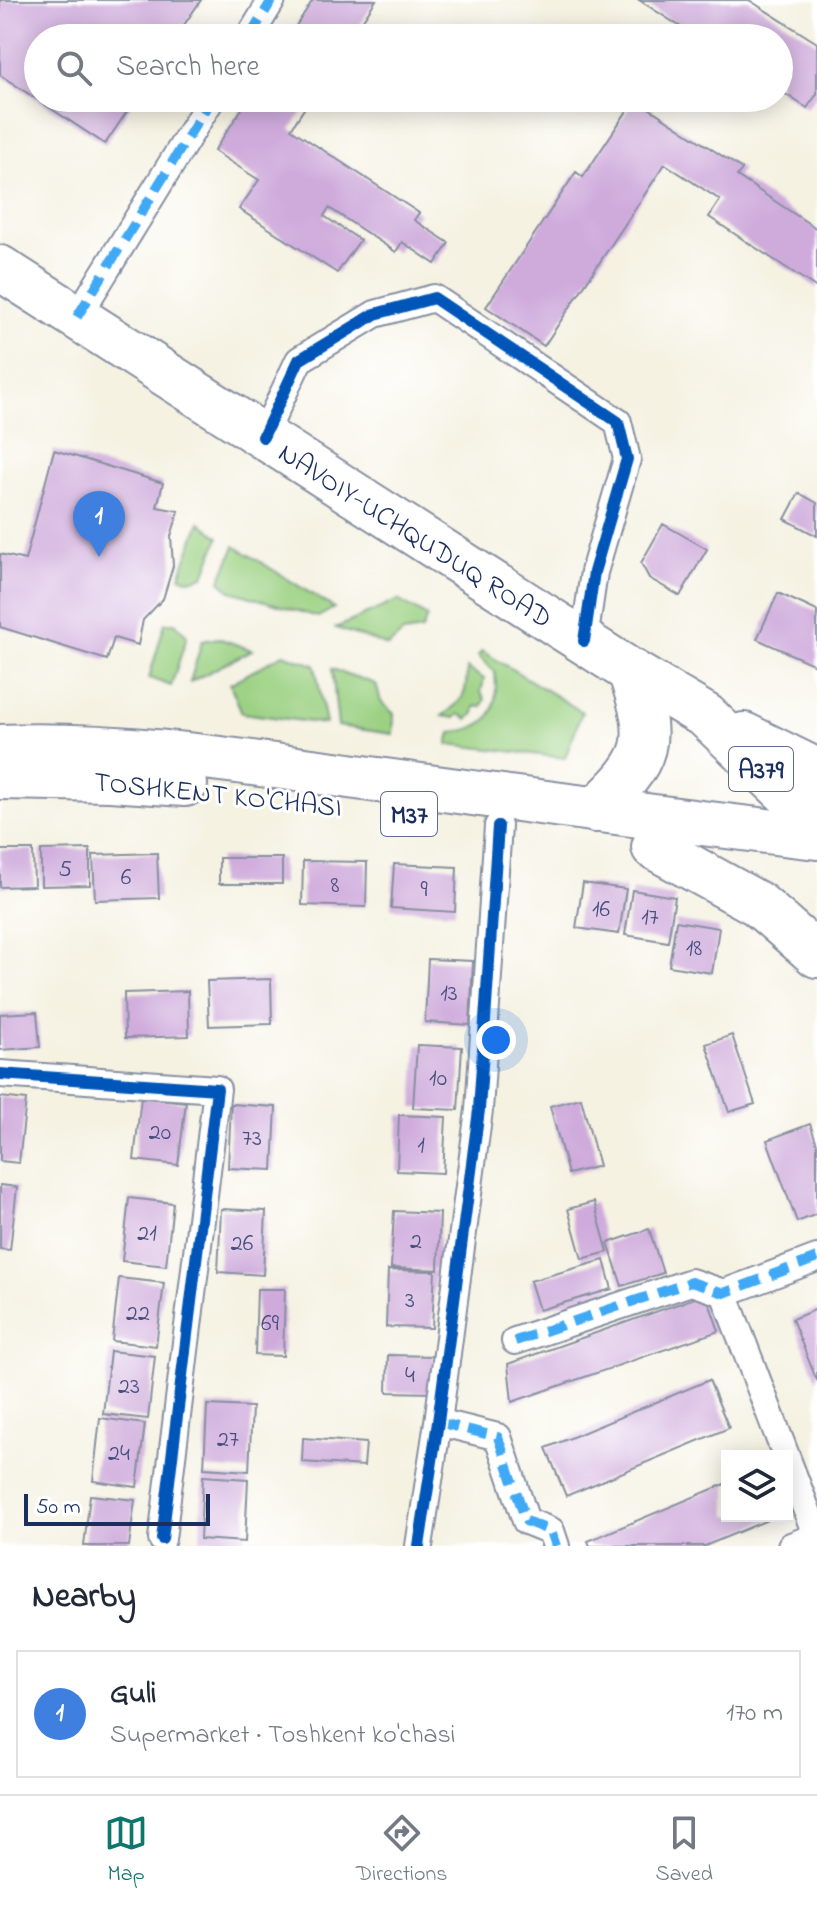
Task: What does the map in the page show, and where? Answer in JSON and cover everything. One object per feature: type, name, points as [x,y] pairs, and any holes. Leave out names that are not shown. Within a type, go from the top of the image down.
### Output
[{"type":"highway","name":"NAVOIY-UCHQUDUQ ROAD","points":[[0,268],[630,671],[706,716],[817,822]]},
{"type":"highway","points":[[595,810],[625,782],[642,755],[646,721],[630,671]]},
{"type":"highway","points":[[706,716],[817,771]]},
{"type":"highway","name":"TOSHKENT KO'CHASI","points":[[0,747],[121,749],[212,758],[595,810]]},
{"type":"highway","name":"TOSHKENT KO'CHASI","points":[[0,777],[192,784],[817,866]]},
{"type":"highway","name":"M37","points":[[595,810],[817,837]]},
{"type":"highway","points":[[654,847],[758,904],[817,955]]},
{"type":"street","points":[[257,24],[272,0]]},
{"type":"street","points":[[77,317],[203,112]]},
{"type":"street","points":[[263,437],[299,360],[375,314],[434,298],[618,422],[627,459],[594,572],[584,641]]},
{"type":"street","points":[[419,1546],[479,1110],[498,826]]},
{"type":"street","points":[[0,1074],[217,1089],[162,1539]]},
{"type":"street","points":[[515,1341],[691,1282],[724,1293],[817,1258]]},
{"type":"street","points":[[724,1293],[783,1450]]},
{"type":"street","points":[[438,1422],[498,1437],[526,1521],[551,1531],[556,1546]]},
{"type":"street","points":[[791,1546],[817,1537],[793,1475]]},
{"type":"green space","points":[[200,522],[219,537],[204,576],[190,580],[180,576]]},
{"type":"green space","points":[[235,546],[334,608],[318,617],[231,591],[220,581]]},
{"type":"green space","points":[[398,600],[427,617],[422,630],[403,633],[388,646],[336,628]]},
{"type":"green space","points":[[165,623],[175,623],[187,636],[171,686],[149,678]]},
{"type":"green space","points":[[218,638],[252,650],[190,682],[202,641]]},
{"type":"green space","points":[[482,651],[582,712],[565,758],[448,744],[451,733],[476,727],[484,722],[494,707],[495,672],[478,656]]},
{"type":"green space","points":[[283,654],[315,665],[326,724],[242,713],[230,684]]},
{"type":"green space","points":[[467,668],[484,679],[481,692],[485,699],[482,706],[475,707],[474,714],[468,719],[459,714],[455,718],[442,716],[463,696]]},
{"type":"green space","points":[[332,669],[376,684],[381,702],[394,714],[393,734],[338,726]]},
{"type":"building","points":[[0,0],[201,0],[185,24],[24,24],[24,91],[0,75]]},
{"type":"building","points":[[313,0],[376,0],[360,24],[297,24]]},
{"type":"building","points":[[639,0],[749,0],[787,24],[676,24]]},
{"type":"building","points":[[793,28],[817,43],[817,94],[807,108],[793,99]]},
{"type":"building","points":[[56,112],[127,112],[105,144]]},
{"type":"building","points":[[240,112],[302,112],[291,129],[419,213],[414,220],[449,243],[435,264],[402,242],[396,252],[329,208],[324,216],[360,240],[337,273],[239,209],[259,180],[214,151]]},
{"type":"building","points":[[626,112],[655,112],[742,169],[737,176],[817,229],[817,288],[709,217],[720,200],[665,164],[544,346],[486,307],[576,172],[583,177]]},
{"type":"building","points":[[54,450],[163,483],[157,507],[179,511],[171,536],[173,566],[163,599],[143,620],[138,645],[114,638],[107,660],[0,627],[0,554],[25,560]]},
{"type":"building","points":[[799,493],[817,503],[817,536],[785,519]]},
{"type":"building","points":[[663,524],[707,549],[680,596],[649,578],[641,563]]},
{"type":"building","points":[[778,593],[817,611],[817,666],[757,639]]},
{"type":"building","points":[[90,849],[90,885],[41,886],[41,850]]},
{"type":"building","points":[[0,850],[33,850],[34,886],[0,887]]},
{"type":"building","points":[[157,853],[159,898],[95,900],[93,855]]},
{"type":"building","points":[[219,858],[282,858],[282,884],[219,884]]},
{"type":"building","points":[[303,861],[367,862],[366,907],[302,905]]},
{"type":"building","points":[[394,864],[457,867],[455,912],[391,908]]},
{"type":"building","points":[[583,883],[626,889],[619,934],[576,928]]},
{"type":"building","points":[[632,890],[675,897],[668,942],[625,935]]},
{"type":"building","points":[[676,921],[719,928],[712,973],[669,966]]},
{"type":"building","points":[[428,959],[473,961],[470,1025],[425,1022]]},
{"type":"building","points":[[271,979],[272,1024],[209,1026],[207,981]]},
{"type":"building","points":[[188,991],[189,1036],[125,1038],[124,993]]},
{"type":"building","points":[[37,1012],[40,1047],[0,1050],[0,1014]]},
{"type":"building","points":[[732,1035],[755,1104],[729,1112],[706,1044]]},
{"type":"building","points":[[417,1045],[462,1047],[458,1110],[413,1108]]},
{"type":"building","points":[[0,1097],[26,1100],[19,1163],[0,1161]]},
{"type":"building","points":[[141,1097],[186,1102],[178,1165],[134,1160]]},
{"type":"building","points":[[581,1098],[599,1166],[568,1174],[550,1106]]},
{"type":"building","points":[[231,1104],[276,1107],[273,1170],[228,1168]]},
{"type":"building","points":[[399,1115],[446,1117],[443,1173],[397,1171]]},
{"type":"building","points":[[810,1124],[817,1144],[817,1214],[797,1222],[767,1140]]},
{"type":"building","points":[[0,1185],[17,1187],[10,1250],[0,1249]]},
{"type":"building","points":[[129,1198],[173,1203],[166,1266],[122,1261]]},
{"type":"building","points":[[594,1202],[608,1252],[582,1259],[568,1209]]},
{"type":"building","points":[[221,1209],[266,1211],[263,1275],[218,1272]]},
{"type":"building","points":[[394,1211],[440,1213],[438,1270],[391,1268]]},
{"type":"building","points":[[649,1229],[663,1273],[622,1286],[608,1243]]},
{"type":"building","points":[[604,1260],[612,1289],[539,1310],[530,1281]]},
{"type":"building","points":[[388,1270],[435,1271],[432,1328],[386,1327]]},
{"type":"building","points":[[119,1278],[164,1283],[156,1346],[112,1341]]},
{"type":"building","points":[[257,1289],[285,1289],[283,1356],[255,1355]]},
{"type":"building","points":[[706,1294],[719,1331],[512,1402],[508,1364]]},
{"type":"building","points":[[817,1309],[817,1381],[792,1319]]},
{"type":"building","points":[[110,1351],[155,1356],[148,1419],[103,1414]]},
{"type":"building","points":[[388,1355],[434,1356],[433,1393],[387,1392]]},
{"type":"building","points":[[709,1380],[729,1428],[566,1496],[546,1448]]},
{"type":"building","points":[[207,1405],[252,1407],[249,1471],[204,1468]]},
{"type":"building","points":[[100,1418],[145,1424],[137,1487],[93,1481]]},
{"type":"building","points":[[303,1438],[366,1443],[364,1466],[302,1462]]},
{"type":"building","points":[[203,1476],[248,1479],[245,1542],[200,1539]]},
{"type":"building","points":[[721,1486],[721,1522],[763,1522],[705,1546],[590,1546],[588,1541]]},
{"type":"building","points":[[90,1495],[135,1500],[129,1546],[84,1546]]},
{"type":"marked path","points":[[257,24],[272,0]]},
{"type":"marked path","points":[[77,317],[203,112]]},
{"type":"marked path","points":[[515,1341],[691,1282],[724,1293],[817,1258]]},
{"type":"marked path","points":[[438,1422],[498,1437],[526,1521],[551,1531],[556,1546]]},
{"type":"cycle path","points":[[263,437],[299,360],[375,314],[434,298],[618,422],[627,459],[594,572],[584,641]]},
{"type":"cycle path","points":[[419,1546],[479,1110],[498,826]]},
{"type":"cycle path","points":[[0,1074],[217,1089],[162,1539]]},
{"type":"place","name":"Guli","points":[[99,557]]}]
